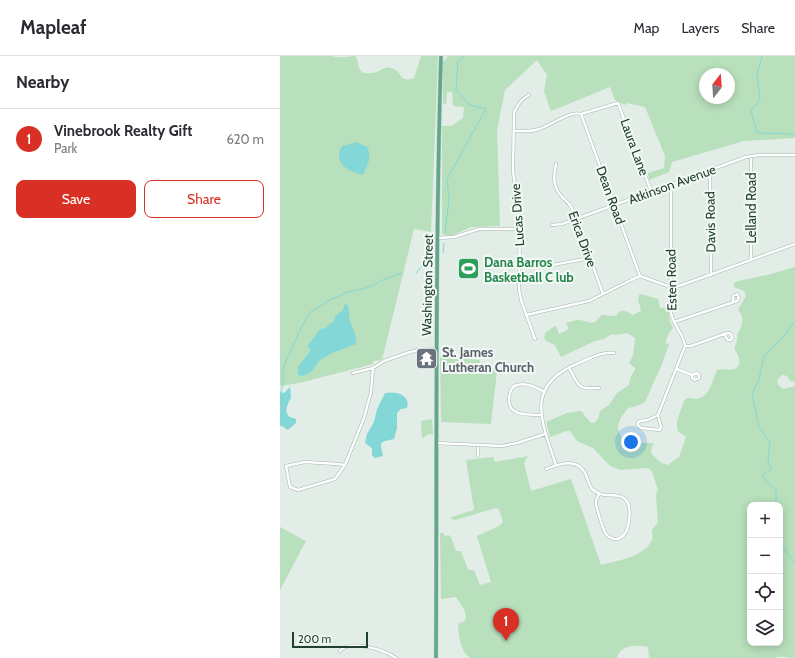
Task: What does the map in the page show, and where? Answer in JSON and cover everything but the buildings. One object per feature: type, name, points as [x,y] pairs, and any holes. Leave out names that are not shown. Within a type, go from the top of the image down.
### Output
[{"type":"main road","name":"Washington Street","points":[[436,658],[436,349],[441,56]]},
{"type":"street","name":"Lucas Drive","points":[[529,95],[522,99],[516,109],[513,171],[520,229],[520,289],[526,314],[535,339]]},
{"type":"street","name":"Laura Lane","points":[[581,114],[618,103],[651,191]]},
{"type":"street","points":[[514,131],[537,130],[562,118],[577,113],[581,114]]},
{"type":"street","name":"Dean Road","points":[[581,114],[640,276]]},
{"type":"street","name":"Atkinson Avenue","points":[[552,225],[562,224],[751,156],[795,155]]},
{"type":"street","name":"Lelland Road","points":[[751,156],[751,260]]},
{"type":"street","name":"Erica Drive","points":[[556,164],[554,177],[557,190],[572,207],[603,294]]},
{"type":"street","name":"Davis Road","points":[[710,170],[711,275]]},
{"type":"street","name":"Esten Road","points":[[671,184],[671,313],[683,338],[685,346]]},
{"type":"street","points":[[438,238],[454,237],[479,229],[520,229]]},
{"type":"street","points":[[526,314],[579,304],[640,276],[671,286],[679,286],[795,244]]},
{"type":"street","points":[[542,267],[590,258]]},
{"type":"street","points":[[674,322],[733,302]]},
{"type":"street","points":[[658,415],[648,420],[640,421],[638,426],[659,430],[661,427],[658,415],[685,346],[691,346],[724,334]]},
{"type":"street","points":[[353,373],[373,368],[384,361],[407,353],[418,350],[436,349]]},
{"type":"street","points":[[556,466],[545,434],[541,415],[541,403],[544,392],[556,376],[569,367],[605,353],[614,353]]},
{"type":"street","points":[[569,367],[580,387],[587,389],[598,388]]},
{"type":"street","points":[[345,465],[305,462],[286,466],[290,487],[298,490],[335,479],[345,465],[364,418],[370,392],[373,368]]},
{"type":"street","points":[[677,369],[692,375]]},
{"type":"street","points":[[541,415],[520,414],[514,412],[510,405],[510,393],[514,386],[521,384],[529,385],[544,392]]},
{"type":"street","points":[[436,443],[507,445],[545,434]]},
{"type":"street","points":[[478,445],[478,456]]},
{"type":"street","points":[[546,469],[565,463],[578,466],[584,472],[593,489],[599,494],[620,496],[626,499],[629,503],[628,528],[626,534],[621,538],[612,538],[606,533],[596,503],[599,494]]},
{"type":"street","points":[[340,652],[346,647],[357,646],[384,652],[396,658]]},
{"type":"green space","points":[[280,56],[355,56],[363,73],[373,73],[389,68],[395,69],[403,78],[409,79],[414,78],[421,56],[438,56],[431,232],[414,229],[382,360],[373,361],[373,364],[299,383],[280,386]]},
{"type":"green space","points":[[448,56],[795,56],[795,138],[744,141],[672,162],[669,172],[649,180],[648,173],[664,168],[665,156],[645,107],[627,103],[625,105],[615,100],[610,87],[551,111],[544,91],[547,75],[537,60],[505,90],[497,130],[500,226],[471,227],[451,236],[442,234],[442,126],[452,126],[463,118],[464,107],[453,106],[452,92],[447,92],[446,104],[443,103],[443,62]]},
{"type":"green space","points":[[795,267],[795,382],[790,381],[787,376],[784,375],[777,380],[778,384],[783,389],[795,386],[795,658],[649,658],[648,647],[630,646],[622,650],[617,658],[470,658],[462,647],[459,633],[458,624],[465,621],[466,618],[464,609],[456,597],[441,599],[440,533],[451,537],[456,551],[461,551],[468,570],[474,570],[480,585],[491,582],[477,536],[499,526],[503,522],[499,509],[496,508],[455,520],[451,519],[451,517],[474,510],[466,460],[493,457],[495,462],[528,456],[524,463],[531,491],[571,479],[601,565],[629,558],[642,551],[652,541],[652,530],[658,522],[656,495],[658,490],[652,471],[648,468],[620,470],[610,466],[593,448],[577,441],[570,431],[550,437],[546,422],[567,413],[581,411],[591,423],[594,423],[598,419],[600,411],[609,405],[617,393],[629,385],[631,376],[635,370],[635,368],[629,363],[633,355],[635,338],[627,333],[616,335],[612,334],[604,339],[595,341],[561,357],[555,345],[546,341],[544,338],[545,333],[556,326],[559,334],[569,329],[566,323],[579,320],[595,322],[602,315],[616,316],[618,313],[625,311],[633,315],[641,311],[638,302],[639,295],[641,294],[658,299],[660,308],[668,308],[670,322],[673,328],[665,343],[669,344],[662,364],[645,402],[628,408],[619,422],[618,429],[622,439],[626,442],[654,444],[651,453],[661,463],[668,465],[679,457],[686,437],[678,431],[677,427],[684,401],[687,398],[697,399],[705,395],[717,370],[735,369],[738,367],[739,358],[735,348],[737,334],[742,325],[742,316],[738,310],[746,296],[744,291],[734,287],[734,283]]},
{"type":"green space","points":[[440,356],[480,360],[480,369],[496,368],[497,371],[491,424],[441,422]]},
{"type":"green space","points":[[432,419],[433,434],[429,434],[422,438],[421,421]]},
{"type":"green space","points":[[280,527],[306,541],[280,590]]},
{"type":"water","points":[[356,142],[369,148],[369,160],[363,175],[352,172],[344,166],[339,157],[339,152],[342,146]]},
{"type":"water","points":[[347,304],[350,320],[356,337],[356,344],[332,353],[320,360],[310,373],[303,376],[298,375],[298,367],[311,350],[308,347],[309,344],[320,329],[326,328],[333,322],[336,315],[343,310],[344,305]]},
{"type":"water","points":[[290,387],[291,398],[286,410],[290,417],[296,419],[296,423],[288,430],[280,426],[280,392],[284,393]]},
{"type":"water","points":[[385,393],[401,394],[407,399],[408,403],[407,408],[401,409],[397,413],[397,428],[394,439],[381,443],[383,456],[375,458],[372,455],[372,448],[365,443],[367,434],[374,422],[377,409]]},
{"type":"waterway","points":[[445,233],[449,200],[447,179],[486,109],[470,105],[456,90],[458,61],[464,56]]},
{"type":"waterway","points":[[762,56],[757,75],[760,99],[751,111],[757,133],[795,134]]},
{"type":"waterway","points":[[443,253],[444,243]]},
{"type":"waterway","points":[[416,273],[422,266],[424,256],[432,254]]},
{"type":"waterway","points":[[280,395],[283,384],[283,368],[309,313],[330,300],[347,292],[363,289],[402,273]]},
{"type":"waterway","points":[[776,502],[776,490],[764,479],[762,475],[770,470],[771,467],[768,462],[770,442],[759,427],[752,394],[759,379],[764,356],[785,335],[795,321]]},
{"type":"waterway","points":[[783,547],[795,563]]},
{"type":"place","name":"Dana Barros Basketball C lub","points":[[468,269]]},
{"type":"place","name":"St. James Lutheran Church","points":[[427,359]]},
{"type":"place","name":"Vinebrook Realty Gift","points":[[506,641]]}]
